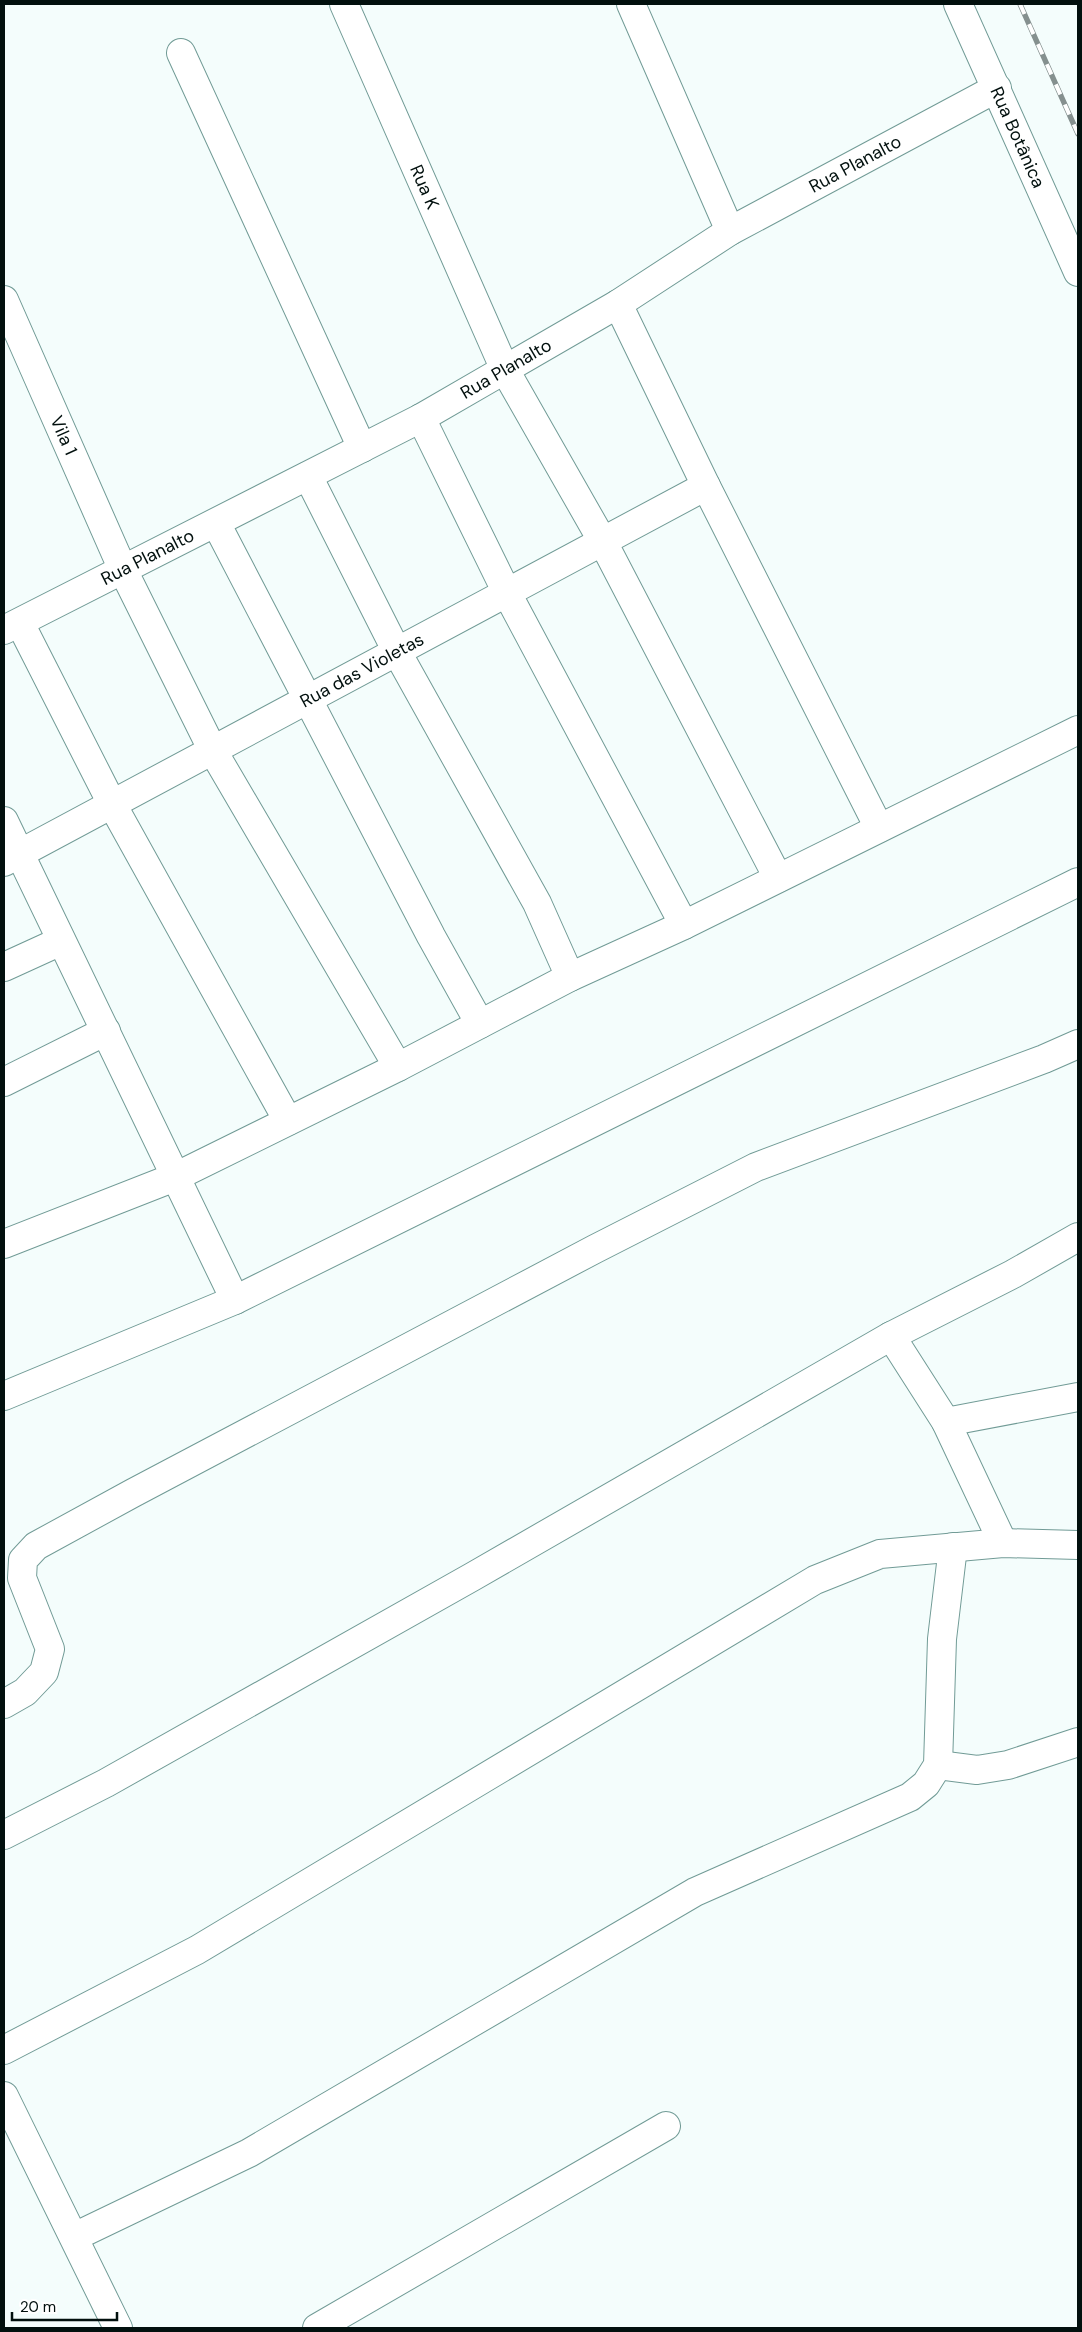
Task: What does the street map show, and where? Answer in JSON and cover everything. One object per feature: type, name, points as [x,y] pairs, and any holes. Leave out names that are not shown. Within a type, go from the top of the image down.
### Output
[{"type":"street","name":"Rua K","points":[[344,4],[504,370],[603,542],[778,878]]},
{"type":"street","points":[[631,4],[730,231]]},
{"type":"street","name":"Rua Botânica","points":[[958,4],[1078,272]]},
{"type":"street","points":[[181,53],[362,448]]},
{"type":"street","name":"Rua Planalto","points":[[12,626],[421,418],[618,304],[730,231],[997,88]]},
{"type":"street","name":"Vila 1","points":[[4,300],[123,570],[213,751],[398,1067]]},
{"type":"street","points":[[618,304],[706,486],[879,828]]},
{"type":"street","points":[[421,418],[507,593],[684,924]]},
{"type":"street","points":[[308,476],[397,652],[537,903],[570,977]]},
{"type":"street","name":"Rua das Violetas","points":[[12,858],[706,486]]},
{"type":"street","points":[[216,523],[431,936],[480,1024]]},
{"type":"street","points":[[12,626],[288,1121]]},
{"type":"street","points":[[4,1244],[175,1177],[398,1067],[570,977],[684,924],[1078,730]]},
{"type":"street","points":[[4,821],[12,858],[61,941],[234,1300]]},
{"type":"street","points":[[4,1396],[234,1300],[1078,882]]},
{"type":"street","points":[[4,967],[61,941]]},
{"type":"street","points":[[4,1082],[106,1031]]},
{"type":"street","points":[[4,1704],[25,1692],[44,1672],[50,1649],[22,1578],[23,1560],[36,1546],[595,1249],[756,1167],[1044,1059],[1078,1044]]},
{"type":"street","points":[[4,1836],[106,1783],[454,1587],[891,1336],[1013,1274],[1078,1237]]},
{"type":"street","points":[[891,1336],[946,1422],[1003,1543]]},
{"type":"street","points":[[946,1422],[1078,1397]]},
{"type":"street","points":[[4,2050],[197,1950],[815,1580],[880,1554],[1003,1543],[1078,1546]]},
{"type":"street","points":[[74,2238],[249,2153],[695,1892],[910,1797],[926,1784],[938,1765],[942,1639],[952,1547]]},
{"type":"street","points":[[938,1765],[977,1770],[1008,1765],[1078,1742]]},
{"type":"street","points":[[6,2105],[118,2328]]},
{"type":"street","points":[[317,2328],[666,2126]]},
{"type":"railway","points":[[1020,4],[1078,134]]}]
